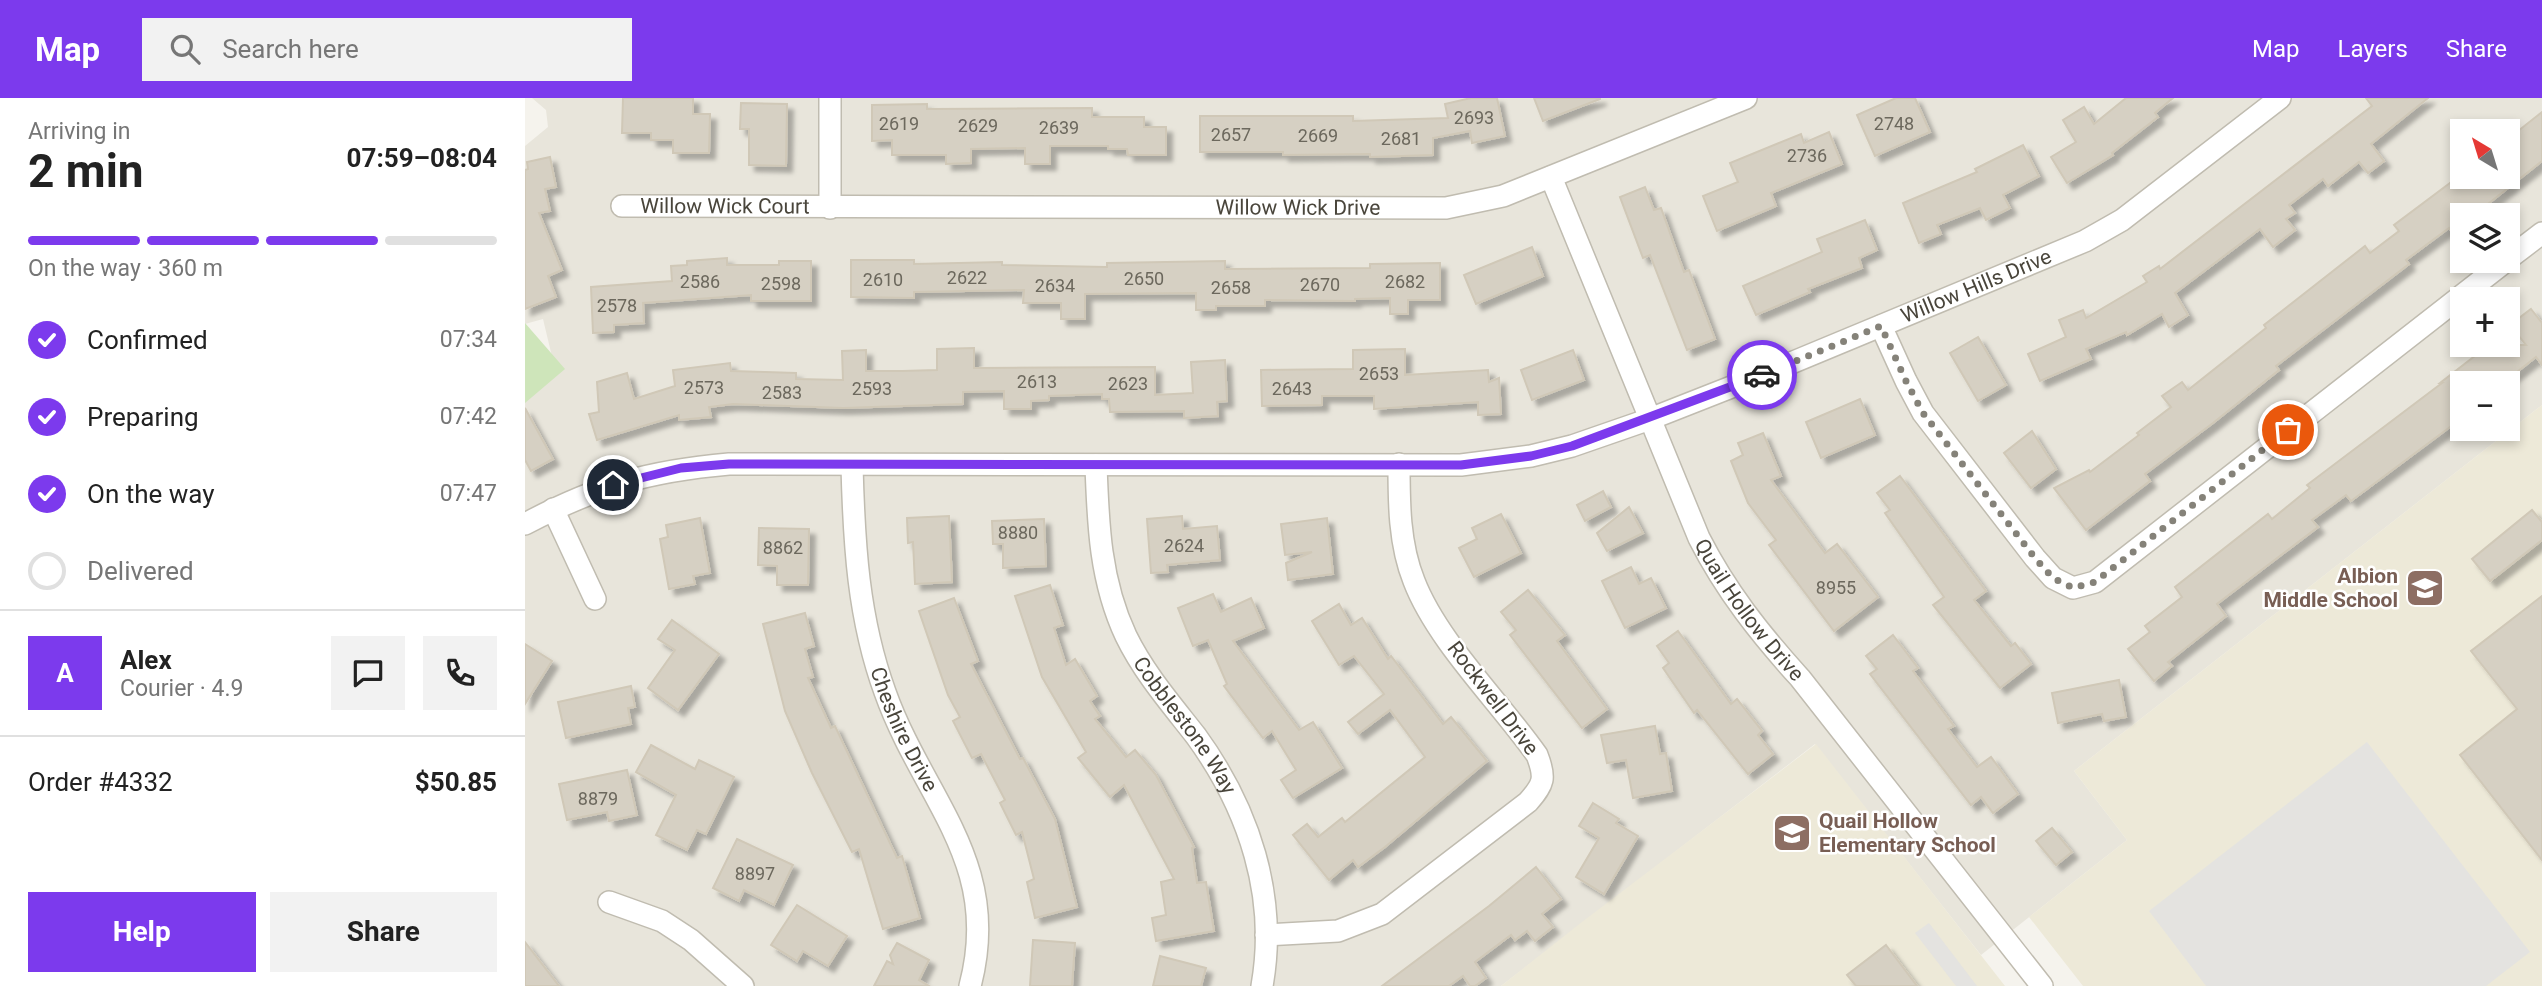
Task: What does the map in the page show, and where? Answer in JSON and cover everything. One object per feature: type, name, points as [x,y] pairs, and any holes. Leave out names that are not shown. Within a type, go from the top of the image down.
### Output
[{"type":"street","points":[[829,208],[830,98]]},
{"type":"street","name":"Willow Wick Drive","points":[[829,208],[1423,209],[1487,201],[1746,98]]},
{"type":"street","name":"Willow Hills Drive","points":[[525,524],[591,491],[634,478],[681,468],[729,464],[1461,465],[1531,456],[1572,446],[1650,419],[2085,241],[2122,220],[2280,98]]},
{"type":"street","name":"Quail Hollow Drive","points":[[1551,177],[1699,538],[1719,576],[1764,637],[1800,678],[2042,986]]},
{"type":"street","name":"Willow Wick Court","points":[[622,206],[829,208]]},
{"type":"street","points":[[2520,250],[2542,233]]},
{"type":"street","points":[[1881,326],[1923,413],[2035,558],[2053,578],[2073,588],[2095,582],[2490,273]]},
{"type":"street","name":"Rockwell Drive","points":[[1266,935],[1338,931],[1382,914],[1528,802],[1541,787],[1543,770],[1537,755],[1427,610],[1413,579],[1403,541],[1399,464]]},
{"type":"street","name":"Cobblestone Way","points":[[1096,465],[1103,566],[1112,602],[1126,637],[1146,671],[1216,764],[1245,821],[1255,849],[1262,877],[1266,935],[1262,986]]},
{"type":"street","name":"Cheshire Drive","points":[[852,466],[855,548],[860,597],[870,646],[902,736],[964,851],[974,887],[978,957],[970,986]]},
{"type":"street","points":[[553,509],[595,599]]},
{"type":"street","points":[[609,902],[662,921],[691,940],[743,986]]},
{"type":"shaded area","points":[[532,98],[2542,98],[2542,405],[2520,422],[2520,371],[2450,371],[2450,441],[2496,441],[2074,771],[2127,840],[1981,955],[1815,744],[1501,986],[525,986],[525,380],[554,365],[543,319],[525,324],[525,146],[548,127],[546,110]]},
{"type":"shaded area","name":"Albion Middle School","points":[[2542,405],[2542,986],[2083,986],[2029,917],[2127,840],[2074,771],[2496,441],[2520,441],[2520,422]]},
{"type":"shaded area","points":[[2367,742],[2530,952],[2486,986],[2206,986],[2149,911]]},
{"type":"shaded area","name":"Quail Hollow Elementary School","points":[[1816,744],[2005,986],[1501,986],[1582,922]]},
{"type":"shaded area","points":[[1929,923],[1977,986],[1956,986],[1915,933]]},
{"type":"green space","points":[[525,323],[565,369],[525,403]]},
{"type":"building","points":[[623,98],[693,98],[693,114],[710,114],[709,153],[673,153],[673,140],[651,140],[651,133],[622,133]]},
{"type":"building","points":[[1471,98],[1497,98],[1505,136],[1472,143],[1470,131],[1433,138],[1433,155],[1370,157],[1370,154],[1200,152],[1200,116],[1353,116],[1353,121],[1448,118],[1445,104]]},
{"type":"building","points":[[1534,98],[1600,98],[1600,99],[1543,121]]},
{"type":"building","points":[[1896,98],[1915,98],[1930,132],[1875,156],[1857,115]]},
{"type":"building","points":[[2126,98],[2173,98],[2155,113],[2158,117],[2112,153],[2113,155],[2067,183],[2051,157],[2076,142],[2063,120],[2084,107],[2094,124]]},
{"type":"building","points":[[2366,98],[2428,98],[2371,144],[2384,161],[2368,173],[2359,162],[2328,186],[2323,179],[2289,205],[2295,213],[2286,219],[2295,230],[2273,247],[2260,229],[2175,293],[2188,315],[2169,327],[2162,314],[2127,335],[2126,332],[2086,349],[2091,359],[2040,381],[2028,354],[2066,337],[2059,320],[2083,310],[2086,318],[2147,282],[2143,276],[2159,266],[2160,269],[2372,106]]},
{"type":"building","points":[[741,103],[787,104],[786,166],[749,165],[749,129],[740,129]]},
{"type":"building","points":[[927,104],[927,109],[1092,108],[1092,117],[1144,117],[1144,127],[1166,127],[1166,155],[1128,155],[1127,149],[1108,149],[1108,146],[1050,146],[1050,164],[1025,164],[1025,148],[971,149],[971,163],[946,164],[946,155],[892,155],[892,140],[872,141],[872,105]]},
{"type":"building","points":[[2542,112],[2542,161],[2520,178],[2520,129]]},
{"type":"building","points":[[1829,132],[1842,164],[1771,193],[1776,206],[1717,231],[1703,196],[1738,182],[1730,163],[1801,134],[1804,143]]},
{"type":"building","points":[[2023,145],[2039,176],[2003,195],[2010,208],[1986,220],[1980,208],[1937,225],[1941,234],[1919,243],[1903,203],[1977,172],[1975,169]]},
{"type":"building","points":[[550,157],[556,187],[545,189],[550,211],[539,213],[562,270],[548,276],[556,297],[525,309],[525,170],[528,169],[527,162]]},
{"type":"building","points":[[2450,183],[2450,189],[2507,189],[2489,203],[2450,203],[2450,229],[2406,260],[2409,264],[2276,366],[2279,370],[2145,474],[2150,481],[2086,530],[2054,488],[2089,470],[2090,472],[2139,435],[2137,433],[2171,407],[2162,396],[2182,382],[2188,390],[2266,328],[2264,325],[2365,246],[2370,253],[2399,231],[2394,225]]},
{"type":"building","points":[[1645,187],[1654,210],[1661,208],[1684,272],[1689,270],[1715,339],[1687,350],[1650,255],[1643,258],[1620,197]]},
{"type":"building","points":[[1865,220],[1877,250],[1859,258],[1862,268],[1808,289],[1810,292],[1756,315],[1743,286],[1822,252],[1817,239]]},
{"type":"building","points":[[1532,247],[1543,276],[1476,304],[1464,275]]},
{"type":"building","points":[[727,258],[727,265],[779,265],[779,261],[811,261],[811,301],[751,301],[751,295],[643,303],[644,323],[614,325],[614,332],[593,333],[591,287],[672,281],[671,266],[687,265],[687,261]]},
{"type":"building","points":[[851,260],[914,260],[914,264],[1002,262],[1002,265],[1107,267],[1107,263],[1225,261],[1225,269],[1370,268],[1370,264],[1440,263],[1440,300],[1408,300],[1408,314],[1390,314],[1390,298],[1355,301],[1265,300],[1265,306],[1216,306],[1216,310],[1196,310],[1196,293],[1085,294],[1085,319],[1061,319],[1061,303],[1023,303],[1024,290],[914,292],[914,298],[851,297]]},
{"type":"building","points":[[2531,309],[2542,323],[2542,365],[2536,357],[2518,371],[2455,371],[2474,357],[2520,357],[2520,345],[2526,345],[2520,338],[2520,317]]},
{"type":"building","points":[[1978,337],[2006,385],[1978,401],[1950,353]]},
{"type":"building","points":[[974,348],[974,368],[1155,367],[1155,395],[1193,393],[1191,362],[1225,360],[1227,401],[1217,402],[1218,416],[1184,418],[1184,411],[1110,412],[1109,399],[1102,399],[1102,394],[1049,396],[1049,400],[1031,401],[1031,409],[1004,409],[1004,391],[963,392],[963,404],[843,408],[733,404],[709,407],[711,417],[679,420],[679,415],[597,440],[589,414],[599,412],[597,382],[627,373],[634,399],[675,386],[673,370],[730,363],[731,371],[796,373],[796,379],[843,380],[842,351],[866,350],[866,371],[902,371],[937,370],[937,349]]},
{"type":"building","points":[[1405,349],[1405,375],[1488,370],[1489,382],[1499,378],[1501,414],[1478,415],[1478,402],[1374,409],[1374,396],[1322,396],[1322,405],[1262,406],[1261,370],[1353,369],[1353,350]]},
{"type":"building","points":[[1573,350],[1584,380],[1532,400],[1521,370]]},
{"type":"building","points":[[2450,375],[2450,427],[2351,501],[2346,495],[2312,520],[2318,527],[2217,604],[2226,616],[2168,662],[2172,666],[2154,681],[2128,649],[2150,632],[2145,626],[2182,597],[2175,587],[2268,514],[2272,519],[2310,488],[2307,485]]},
{"type":"building","points":[[1860,399],[1875,435],[1821,458],[1806,422]]},
{"type":"building","points":[[525,408],[553,459],[531,471],[525,460]]},
{"type":"building","points":[[2032,431],[2056,469],[2031,488],[2004,453]]},
{"type":"building","points":[[1763,433],[1781,476],[1771,480],[1825,553],[1837,544],[1878,597],[1834,631],[1769,545],[1776,540],[1748,503],[1731,461],[1743,455],[1738,443]]},
{"type":"building","points":[[1900,476],[1986,591],[1974,600],[2011,646],[2015,643],[2031,664],[2000,688],[1933,605],[1944,597],[1885,513],[1890,510],[1877,493]]},
{"type":"building","points":[[1603,491],[1611,507],[1585,521],[1577,505]]},
{"type":"building","points":[[1629,507],[1643,533],[1607,551],[1597,533]]},
{"type":"building","points":[[2532,510],[2542,522],[2542,540],[2490,581],[2472,559]]},
{"type":"building","points":[[1501,514],[1521,553],[1474,577],[1459,548],[1477,539],[1472,528]]},
{"type":"building","points":[[949,516],[952,582],[915,584],[913,542],[908,543],[907,518]]},
{"type":"building","points":[[1182,516],[1183,529],[1217,526],[1220,560],[1167,565],[1168,572],[1151,573],[1147,519]]},
{"type":"building","points":[[700,518],[710,573],[693,576],[695,584],[669,589],[660,539],[668,537],[666,525]]},
{"type":"building","points":[[1327,518],[1333,574],[1288,580],[1286,563],[1312,552],[1285,555],[1281,524]]},
{"type":"building","points":[[1044,519],[1046,566],[1003,568],[1003,544],[993,544],[992,521]]},
{"type":"building","points":[[759,528],[809,529],[808,585],[777,585],[777,566],[758,565]]},
{"type":"building","points":[[1631,567],[1639,584],[1651,578],[1666,608],[1625,628],[1602,581]]},
{"type":"building","points":[[1050,585],[1063,625],[1054,628],[1066,665],[1075,659],[1097,696],[1090,701],[1100,716],[1095,719],[1126,757],[1135,750],[1156,775],[1194,847],[1197,883],[1206,882],[1214,931],[1156,941],[1152,918],[1166,915],[1161,882],[1174,879],[1124,785],[1110,797],[1078,758],[1086,752],[1042,677],[1015,596]]},
{"type":"building","points":[[1528,590],[1565,635],[1557,641],[1607,709],[1582,728],[1510,635],[1516,630],[1501,612]]},
{"type":"building","points":[[1213,594],[1221,612],[1251,598],[1264,628],[1233,641],[1299,730],[1313,722],[1342,768],[1293,798],[1281,780],[1296,770],[1272,731],[1263,738],[1224,686],[1227,684],[1208,640],[1193,646],[1178,608]]},
{"type":"building","points":[[2542,596],[2542,860],[2460,755],[2517,709],[2471,651]]},
{"type":"building","points":[[954,598],[978,661],[971,664],[1020,759],[1023,758],[1055,819],[1077,907],[1035,918],[1027,882],[1034,879],[1022,832],[1016,835],[1000,803],[1005,800],[981,754],[972,758],[953,721],[960,717],[948,695],[919,611]]},
{"type":"building","points":[[1339,604],[1351,625],[1362,618],[1388,659],[1391,656],[1443,724],[1451,717],[1487,761],[1385,847],[1358,867],[1353,860],[1329,880],[1293,835],[1307,824],[1318,837],[1342,818],[1345,822],[1425,757],[1390,710],[1358,734],[1348,722],[1384,694],[1354,656],[1339,665],[1312,621]]},
{"type":"building","points":[[805,613],[814,646],[805,649],[813,677],[808,678],[831,728],[835,726],[897,858],[902,856],[920,918],[883,929],[859,849],[852,852],[812,773],[785,711],[763,624]]},
{"type":"building","points":[[672,620],[719,654],[678,710],[648,688],[675,650],[658,639]]},
{"type":"building","points":[[1678,631],[1731,704],[1737,699],[1762,731],[1758,735],[1773,754],[1748,774],[1697,710],[1694,713],[1663,668],[1669,663],[1657,646]]},
{"type":"building","points":[[1893,635],[1918,668],[1913,671],[1954,726],[1948,729],[1977,767],[1991,757],[2018,794],[1993,813],[1981,797],[1971,805],[1870,674],[1877,669],[1866,656]]},
{"type":"building","points":[[525,644],[552,661],[525,704]]},
{"type":"building","points":[[2119,680],[2126,717],[2104,721],[2102,714],[2058,723],[2052,693]]},
{"type":"building","points":[[631,686],[635,707],[628,708],[631,724],[566,738],[558,702]]},
{"type":"building","points":[[1655,726],[1660,754],[1666,753],[1672,791],[1633,798],[1626,760],[1607,763],[1601,735]]},
{"type":"building","points":[[651,745],[695,769],[699,760],[734,777],[706,834],[697,830],[687,850],[656,835],[676,795],[636,772]]},
{"type":"building","points":[[627,770],[637,815],[609,821],[607,812],[567,820],[559,784]]},
{"type":"building","points":[[1593,803],[1619,819],[1616,823],[1638,836],[1604,894],[1576,877],[1599,838],[1579,826]]},
{"type":"building","points":[[2052,828],[2072,852],[2056,865],[2036,841]]},
{"type":"building","points":[[737,839],[793,865],[774,905],[744,890],[739,901],[713,888]]},
{"type":"building","points":[[1536,867],[1561,899],[1542,914],[1553,927],[1535,941],[1527,931],[1515,940],[1511,935],[1475,962],[1486,978],[1475,986],[1470,986],[1463,976],[1449,986],[1382,986],[1489,906]]},
{"type":"building","points":[[797,905],[847,936],[828,966],[803,951],[797,961],[771,945]]},
{"type":"building","points":[[1033,940],[1075,943],[1072,986],[1030,986]]},
{"type":"building","points":[[525,942],[559,986],[525,986]]},
{"type":"building","points":[[897,943],[929,960],[919,980],[929,986],[874,986],[887,961],[893,964],[890,955]]},
{"type":"building","points":[[1886,945],[1917,986],[1856,986],[1847,975]]},
{"type":"building","points":[[1160,956],[1206,968],[1201,986],[1153,986]]},
{"type":"way so far","points":[[1762,375],[1881,326],[1923,413],[2035,558],[2053,578],[2073,588],[2095,582],[2288,430]]},
{"type":"place","name":"Albion Middle School","points":[[2425,588]]},
{"type":"place","name":"Quail Hollow Elementary School","points":[[1792,833]]},
{"type":"route","points":[[613,485],[681,468],[729,464],[1461,465],[1531,456],[1572,446],[1762,375]]}]
